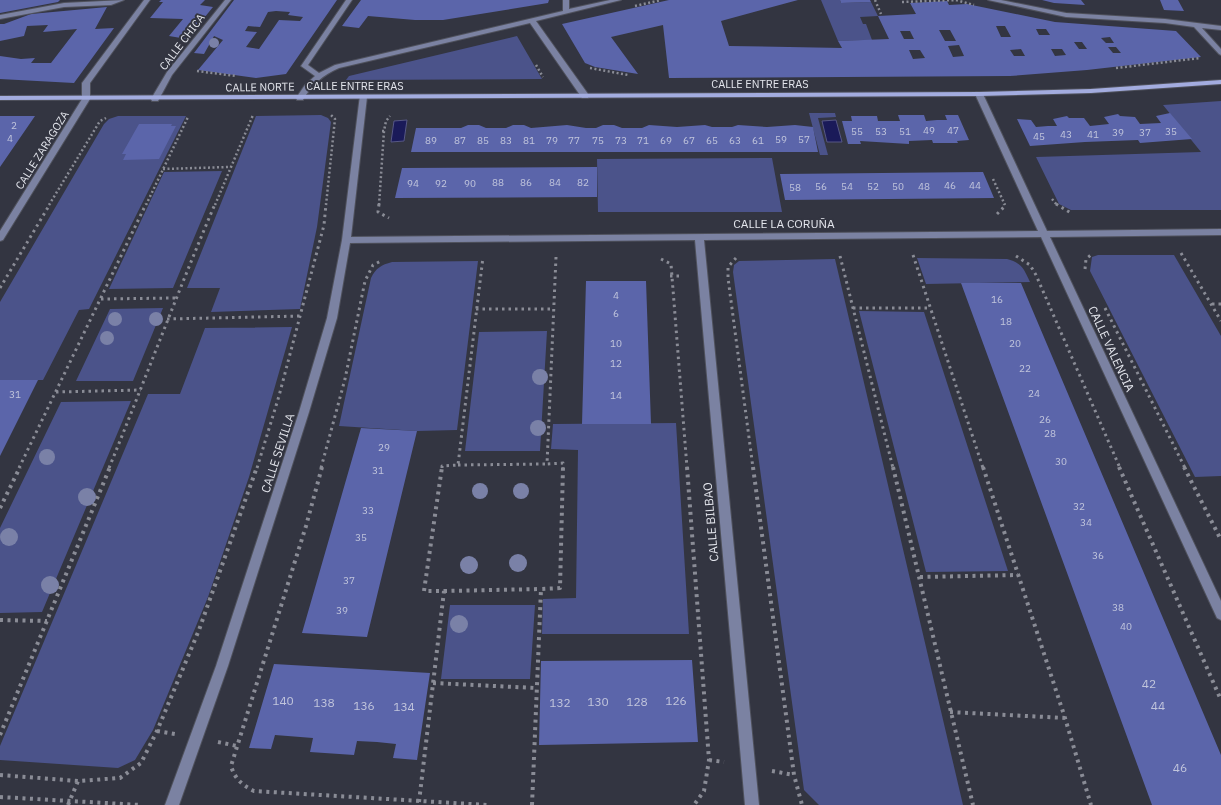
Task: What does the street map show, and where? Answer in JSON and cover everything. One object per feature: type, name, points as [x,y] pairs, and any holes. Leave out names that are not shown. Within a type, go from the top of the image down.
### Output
[{"type":"street","points":[[0,17],[67,3],[111,3],[121,0]]},
{"type":"street","name":"CALLE ZARAGOZA","points":[[0,238],[86,99],[86,83],[147,0]]},
{"type":"street","name":"CALLE CHICA","points":[[155,99],[169,74],[228,0]]},
{"type":"street","points":[[318,75],[304,66],[349,0]]},
{"type":"street","points":[[566,0],[566,12]]},
{"type":"street","name":"CALLE NORTE","points":[[0,98],[300,98],[306,86],[318,75],[337,66],[618,0]]},
{"type":"street","points":[[991,0],[1066,14],[1165,21],[1221,28]]},
{"type":"street","points":[[532,20],[585,96]]},
{"type":"street","points":[[1196,25],[1221,53]]},
{"type":"street","name":"CALLE ENTRE ERAS","points":[[300,98],[979,94],[1091,92],[1221,82]]},
{"type":"street","name":"CALLE VALENCIA","points":[[979,94],[1221,614]]},
{"type":"street","name":"CALLE SEVILLA","points":[[172,805],[222,666],[304,412],[332,318],[346,240],[363,97]]},
{"type":"street","name":"CALLE LA CORUÑA","points":[[346,240],[1221,232]]},
{"type":"street","name":"CALLE BILBAO","points":[[699,237],[752,805]]},
{"type":"path","points":[[628,8],[661,0]]},
{"type":"path","points":[[875,0],[881,14]]},
{"type":"path","points":[[902,2],[957,0],[976,5]]},
{"type":"path","points":[[1109,69],[1205,58],[1199,52]]},
{"type":"path","points":[[199,64],[193,71],[239,77]]},
{"type":"path","points":[[584,64],[592,69],[628,74]]},
{"type":"path","points":[[0,508],[190,113],[181,113]]},
{"type":"path","points":[[0,735],[141,390],[175,298],[229,167],[254,113],[246,113]]},
{"type":"path","points":[[0,775],[78,781],[120,778],[141,763],[157,731],[200,630],[248,496],[301,316],[324,225],[331,162],[335,119],[330,114],[322,113]]},
{"type":"path","points":[[0,288],[100,121],[112,116]]},
{"type":"path","points":[[384,131],[378,212],[391,219]]},
{"type":"path","points":[[163,169],[229,167]]},
{"type":"path","points":[[990,173],[1004,206],[1001,212],[996,214]]},
{"type":"path","points":[[1048,193],[1058,206],[1065,211],[1075,214]]},
{"type":"path","points":[[1088,276],[1084,267],[1086,259],[1090,254],[1097,253]]},
{"type":"path","points":[[1171,253],[1190,253]]},
{"type":"path","points":[[1181,253],[1221,321]]},
{"type":"path","points":[[905,255],[922,255]]},
{"type":"path","points":[[913,255],[1065,718],[1091,805]]},
{"type":"path","points":[[1013,255],[1019,256],[1030,265],[1036,275],[1221,700]]},
{"type":"path","points":[[739,256],[728,267],[728,278],[794,775],[802,805]]},
{"type":"path","points":[[830,256],[848,256]]},
{"type":"path","points":[[840,256],[920,577],[973,805]]},
{"type":"path","points":[[474,257],[492,257]]},
{"type":"path","points":[[458,465],[483,257]]},
{"type":"path","points":[[546,257],[565,257]]},
{"type":"path","points":[[547,464],[556,257]]},
{"type":"path","points":[[660,258],[671,264],[709,760],[704,791],[694,805]]},
{"type":"path","points":[[384,260],[373,265],[365,281],[345,379],[306,526],[231,766],[234,776],[242,785],[254,791],[487,805]]},
{"type":"path","points":[[101,299],[175,298]]},
{"type":"path","points":[[1102,302],[1221,540]]},
{"type":"path","points":[[1211,304],[1221,304]]},
{"type":"path","points":[[853,308],[930,308]]},
{"type":"path","points":[[476,309],[553,309]]},
{"type":"path","points":[[167,319],[301,316]]},
{"type":"path","points":[[56,392],[141,390]]},
{"type":"path","points":[[563,463],[560,588],[424,591],[442,466],[458,465],[563,463]]},
{"type":"path","points":[[920,577],[1018,576]]},
{"type":"path","points":[[532,805],[541,589]]},
{"type":"path","points":[[419,802],[444,591]]},
{"type":"path","points":[[0,620],[47,621]]},
{"type":"path","points":[[432,683],[536,688]]},
{"type":"path","points":[[950,712],[1065,718]]},
{"type":"path","points":[[69,803],[78,781]]},
{"type":"path","points":[[0,797],[69,803],[141,805]]},
{"type":"shaded area","points":[[821,0],[840,0],[841,3],[871,2],[878,16],[860,17],[863,24],[866,24],[872,40],[838,41]]},
{"type":"shaded area","points":[[517,36],[542,79],[346,80],[349,76]]},
{"type":"shaded area","points":[[1221,101],[1221,210],[1071,210],[1059,204],[1036,157],[1201,152],[1163,105]]},
{"type":"shaded area","points":[[809,113],[835,113],[836,117],[818,118],[828,155],[820,155]]},
{"type":"shaded area","points":[[321,115],[328,118],[331,122],[317,227],[300,309],[211,312],[220,288],[187,288],[256,116]]},
{"type":"shaded area","points":[[118,116],[186,116],[89,309],[79,310],[43,380],[0,380],[0,302],[104,124],[109,119]]},
{"type":"shaded area","points":[[407,120],[404,141],[391,142],[394,121]]},
{"type":"shaded area","points":[[836,120],[842,142],[827,142],[822,121]]},
{"type":"shaded area","points":[[772,158],[782,212],[598,212],[597,159]]},
{"type":"shaded area","points":[[222,171],[173,288],[109,289],[164,172]]},
{"type":"shaded area","points":[[1098,255],[1174,255],[1221,336],[1221,476],[1195,477],[1090,271],[1092,257]]},
{"type":"shaded area","points":[[917,258],[1007,259],[1016,262],[1022,267],[1030,282],[926,284]]},
{"type":"shaded area","points":[[835,259],[963,805],[819,805],[804,790],[733,272],[734,265],[739,261]]},
{"type":"shaded area","points":[[478,261],[457,430],[417,431],[339,426],[371,278],[377,269],[392,262]]},
{"type":"shaded area","points":[[163,308],[133,381],[76,381],[110,309]]},
{"type":"shaded area","points":[[859,311],[924,312],[1008,571],[926,572]]},
{"type":"shaded area","points":[[292,327],[249,477],[208,597],[153,730],[135,760],[118,768],[0,760],[0,746],[148,394],[180,394],[205,328]]},
{"type":"shaded area","points":[[547,331],[540,451],[465,451],[479,332]]},
{"type":"shaded area","points":[[131,401],[42,612],[0,613],[0,528],[61,402]]},
{"type":"shaded area","points":[[676,423],[689,634],[542,634],[543,599],[576,598],[578,450],[551,449],[553,424]]},
{"type":"shaded area","points":[[450,605],[535,605],[530,679],[441,679]]},
{"type":"building","points":[[0,0],[60,0],[58,2],[0,13]]},
{"type":"building","points":[[161,0],[205,0],[200,5],[213,7],[187,39],[169,36],[183,19],[150,18],[163,2],[159,2]]},
{"type":"building","points":[[234,0],[337,0],[286,74],[256,78],[198,70],[223,40],[214,36],[204,54],[194,53]],"holes":[[[268,12],[290,12],[288,15],[303,17],[300,21],[279,20],[259,49],[246,47],[257,32],[245,31],[248,26],[260,27]]]},
{"type":"building","points":[[361,0],[549,0],[548,3],[443,20],[368,16],[359,28],[342,26]]},
{"type":"building","points":[[669,0],[798,0],[721,21],[729,46],[842,48],[838,41],[889,39],[878,16],[916,14],[910,3],[947,1],[949,5],[967,4],[1055,22],[1176,31],[1201,57],[1087,70],[1010,76],[669,78],[663,25],[611,37],[638,74],[595,67],[585,63],[562,24]],"holes":[[[996,26],[1005,26],[1011,37],[1001,37]],[[1036,29],[1046,29],[1050,35],[1039,35]],[[939,30],[950,30],[956,41],[945,41]],[[900,31],[910,31],[914,39],[904,39]],[[1110,37],[1114,43],[1106,43],[1101,38]],[[1074,42],[1082,42],[1087,49],[1079,49]],[[959,45],[964,56],[953,57],[948,46]],[[1108,47],[1116,47],[1121,53],[1113,53]],[[1021,49],[1025,56],[1014,56],[1010,50]],[[1051,49],[1062,49],[1066,55],[1055,56]],[[909,50],[920,50],[925,58],[913,59]]]},
{"type":"building","points":[[840,0],[870,0],[871,2],[841,3]]},
{"type":"building","points":[[1042,0],[1081,0],[1085,5],[1054,3]]},
{"type":"building","points":[[1160,0],[1178,0],[1184,11],[1164,10]]},
{"type":"building","points":[[107,7],[95,29],[114,28],[74,83],[0,79],[0,56],[21,59],[35,58],[31,63],[51,63],[77,29],[43,32],[48,25],[27,26],[24,36],[0,41],[0,24],[31,14]]},
{"type":"building","points":[[1170,113],[1192,139],[1140,143],[1138,140],[1030,146],[1017,119],[1031,120],[1036,127],[1057,126],[1053,119],[1067,116],[1069,118],[1084,118],[1090,126],[1109,124],[1104,117],[1118,114],[1120,116],[1135,117],[1140,124],[1161,123],[1156,116]]},
{"type":"building","points":[[898,115],[924,115],[926,121],[947,120],[945,115],[958,115],[969,140],[957,141],[958,143],[933,143],[932,140],[909,141],[909,144],[860,141],[861,144],[848,144],[842,121],[852,121],[851,116],[877,116],[878,121],[900,121]]},
{"type":"building","points":[[0,116],[35,116],[0,167]]},
{"type":"building","points":[[139,124],[172,124],[171,126],[176,126],[159,159],[123,160],[126,154],[122,154]]},
{"type":"building","points":[[468,125],[479,125],[486,128],[506,128],[513,125],[524,125],[531,128],[567,125],[596,128],[603,125],[614,125],[622,128],[642,128],[649,125],[677,127],[705,125],[732,127],[738,125],[767,127],[795,125],[813,127],[818,152],[411,152],[416,128],[461,128]]},
{"type":"building","points":[[597,167],[597,197],[395,198],[402,168]]},
{"type":"building","points":[[983,172],[994,198],[785,200],[780,174]]},
{"type":"building","points":[[586,281],[646,281],[651,424],[582,424]]},
{"type":"building","points":[[961,283],[1021,283],[1221,755],[1221,805],[1152,805]]},
{"type":"building","points":[[0,380],[38,380],[0,456]]},
{"type":"building","points":[[361,428],[417,431],[367,637],[302,633]]},
{"type":"building","points":[[692,660],[698,742],[539,745],[541,661]]},
{"type":"building","points":[[274,664],[430,673],[417,760],[393,758],[396,744],[377,742],[357,741],[354,755],[310,752],[313,738],[275,735],[271,749],[249,748]]}]
